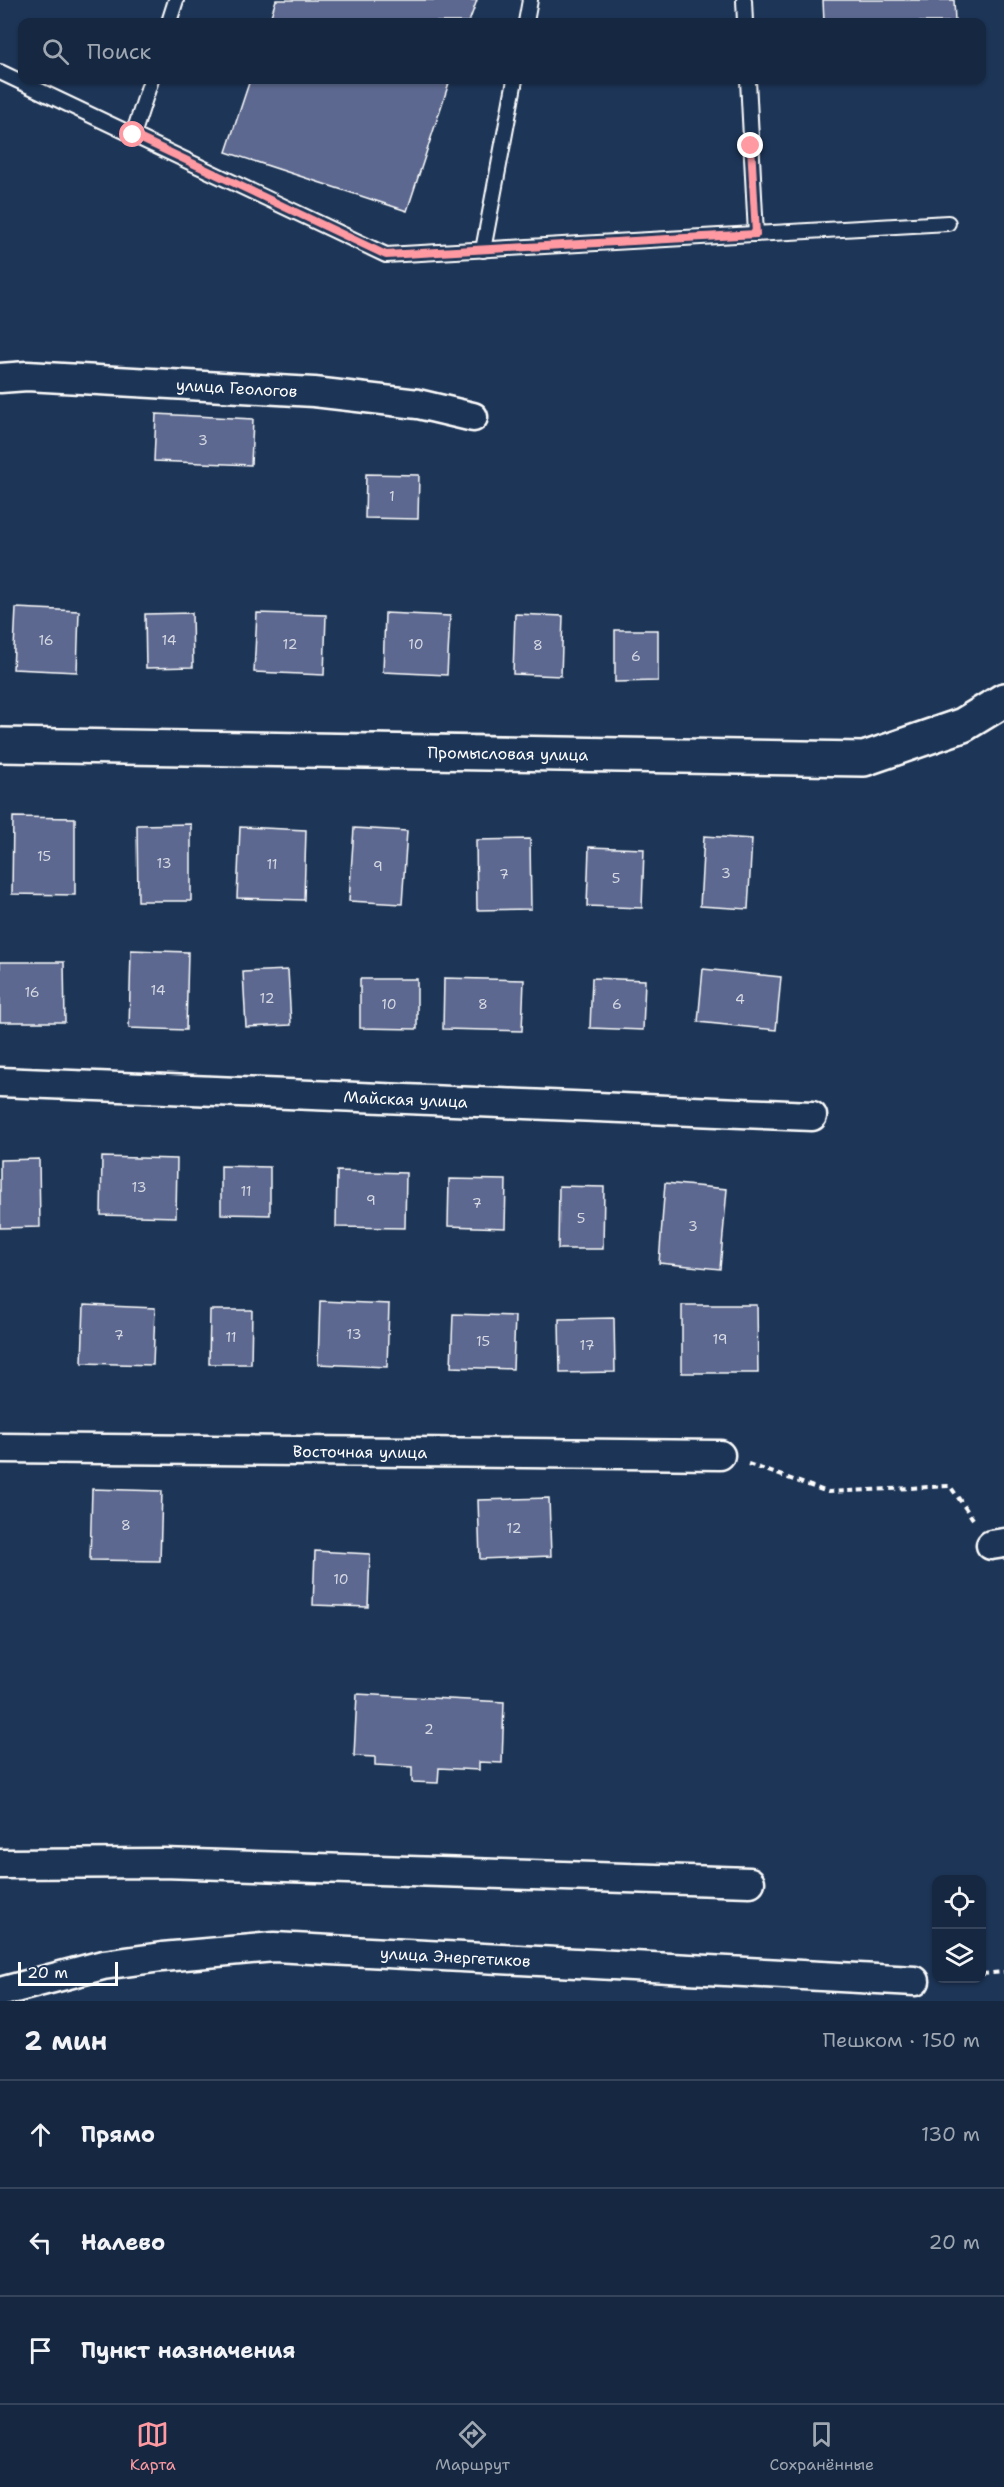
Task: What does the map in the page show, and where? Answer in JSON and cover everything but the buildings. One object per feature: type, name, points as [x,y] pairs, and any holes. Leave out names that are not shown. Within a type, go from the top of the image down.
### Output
[{"type":"street","name":"улица Геологов","points":[[0,378],[27,376],[314,392],[418,404],[473,417]]},
{"type":"street","name":"Промысловая улица","points":[[0,745],[864,759],[963,725],[1004,700]]},
{"type":"street","name":"Майская улица","points":[[0,1082],[812,1116]]},
{"type":"street","name":"Восточная улица","points":[[0,1448],[720,1455]]},
{"type":"street","points":[[0,1864],[163,1863],[750,1882]]},
{"type":"street","name":"улица Энергетиков","points":[[0,1992],[103,1965],[274,1947],[915,1981]]},
{"type":"lane","points":[[170,18],[176,0]]},
{"type":"lane","points":[[527,18],[531,0]]},
{"type":"lane","points":[[744,0],[745,18]]},
{"type":"lane","points":[[0,72],[18,81]]},
{"type":"lane","points":[[25,84],[386,255],[948,224]]},
{"type":"lane","points":[[133,135],[149,84]]},
{"type":"lane","points":[[483,250],[514,84]]},
{"type":"lane","points":[[748,84],[756,234]]},
{"type":"path","points":[[720,1455],[828,1492],[950,1486],[997,1544]]},
{"type":"path","points":[[986,1973],[1004,1971]]},
{"type":"route","points":[[133,135],[386,255],[756,234],[751,146]]}]
